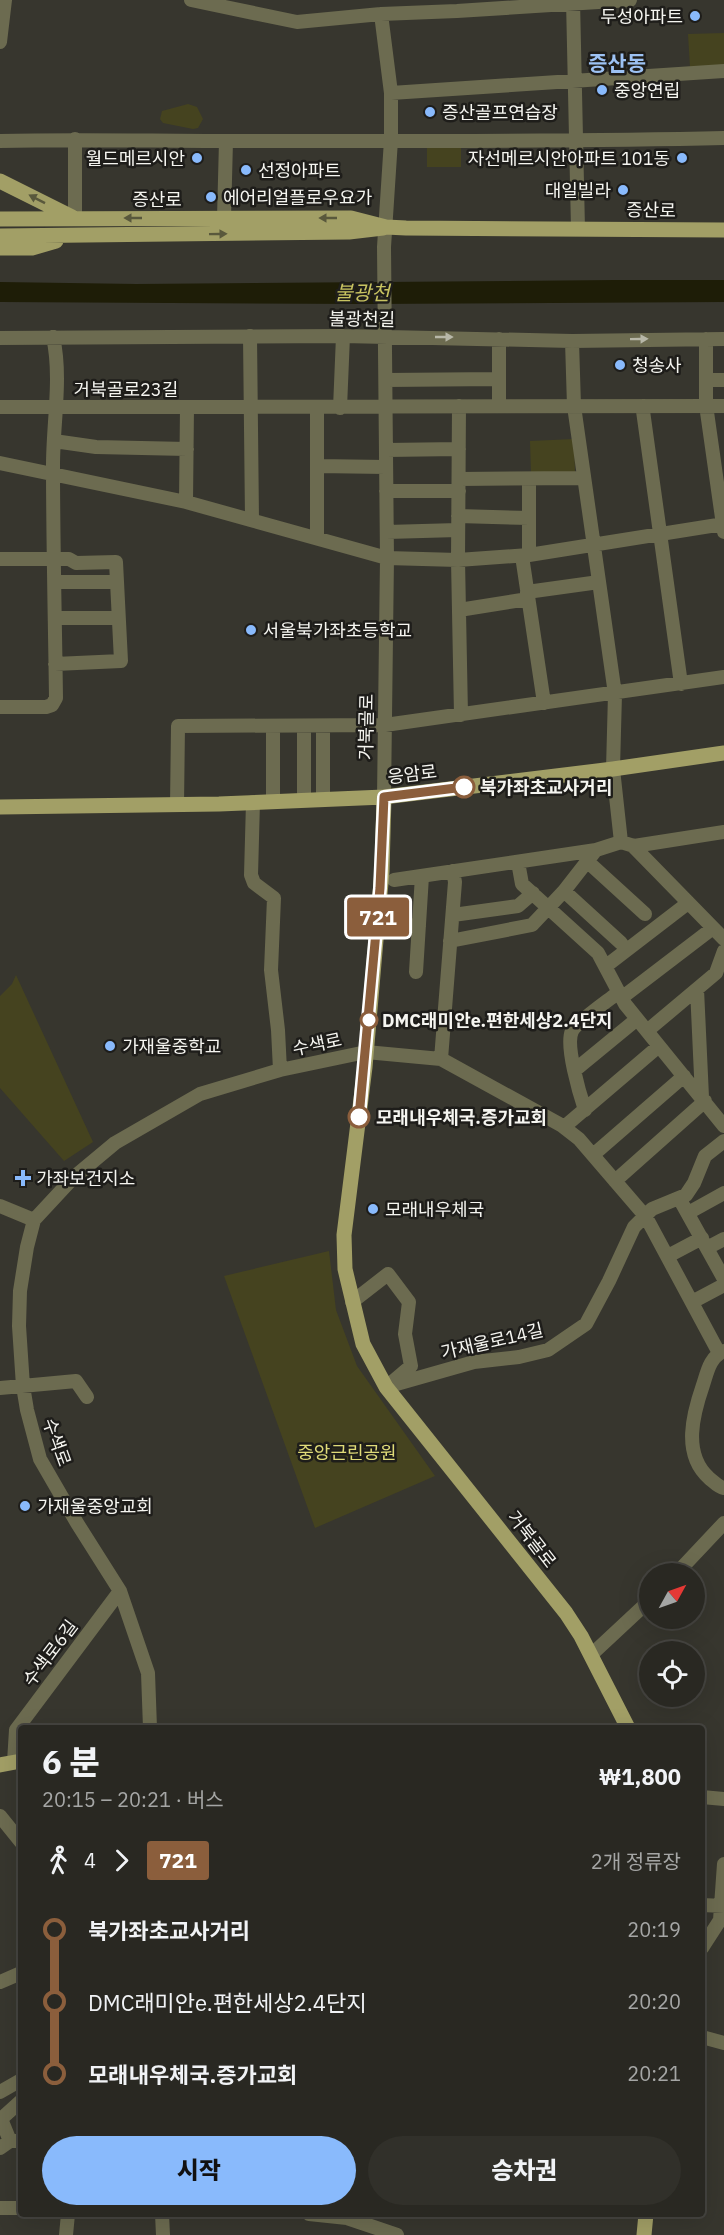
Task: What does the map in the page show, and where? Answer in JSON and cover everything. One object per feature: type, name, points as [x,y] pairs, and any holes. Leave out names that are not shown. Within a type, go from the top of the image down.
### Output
[{"type":"main road","points":[[0,181],[75,218]]},
{"type":"main road","name":"증산로","points":[[0,219],[351,218],[386,227]]},
{"type":"main road","name":"증산로","points":[[0,236],[349,232],[386,227],[724,230]]},
{"type":"main road","points":[[0,248],[32,248],[75,236]]},
{"type":"main road","name":"응암로","points":[[0,807],[177,805],[384,797],[724,753]]},
{"type":"main road","name":"거북골로","points":[[384,797],[377,923],[366,1052],[344,1235],[345,1269],[352,1302],[363,1344],[386,1387],[566,1613],[591,1655],[626,1725]]},
{"type":"main road","points":[[644,2235],[646,2217]]},
{"type":"street","points":[[0,42],[6,0]]},
{"type":"street","points":[[191,0],[297,22],[381,14],[630,0]]},
{"type":"street","points":[[573,2],[578,229]]},
{"type":"street","points":[[381,14],[391,93],[386,227]]},
{"type":"street","points":[[391,93],[574,79],[724,71]]},
{"type":"street","points":[[0,141],[75,139],[575,141],[724,138]]},
{"type":"street","points":[[75,139],[75,218]]},
{"type":"street","points":[[224,218],[226,141]]},
{"type":"street","name":"거북골로","points":[[384,797],[387,558],[384,247],[386,227]]},
{"type":"street","name":"불광천길","points":[[0,338],[343,336],[385,331],[499,339],[572,341],[724,339]]},
{"type":"street","points":[[250,336],[252,520]]},
{"type":"street","points":[[340,408],[343,336]]},
{"type":"street","points":[[0,706],[46,707],[52,705],[56,698],[54,441],[56,407],[55,348],[52,337]]},
{"type":"street","points":[[499,339],[499,406]]},
{"type":"street","points":[[0,463],[186,502],[387,558],[458,560],[526,556],[724,527],[706,405],[706,339]]},
{"type":"street","points":[[572,341],[574,406],[615,694],[613,769],[627,844],[724,939]]},
{"type":"street","points":[[386,380],[499,379]]},
{"type":"street","points":[[706,380],[724,380]]},
{"type":"street","points":[[459,406],[458,560],[461,715]]},
{"type":"street","points":[[644,406],[659,535],[681,684]]},
{"type":"street","name":"거북골로23길","points":[[0,407],[724,406]]},
{"type":"street","points":[[186,502],[187,407]]},
{"type":"street","points":[[317,407],[317,538]]},
{"type":"street","points":[[54,441],[96,447],[187,449]]},
{"type":"street","points":[[386,450],[459,448]]},
{"type":"street","points":[[317,466],[386,467]]},
{"type":"street","points":[[386,491],[529,479],[583,478]]},
{"type":"street","points":[[529,479],[527,596],[544,704]]},
{"type":"street","points":[[387,532],[458,523],[529,518]]},
{"type":"street","points":[[0,559],[54,558],[76,562],[116,562],[120,661],[55,664]]},
{"type":"street","points":[[55,582],[117,582]]},
{"type":"street","points":[[459,610],[599,582]]},
{"type":"street","points":[[55,618],[118,618]]},
{"type":"street","points":[[177,805],[178,726],[385,725],[724,677]]},
{"type":"street","points":[[273,726],[273,801]]},
{"type":"street","points":[[304,726],[304,800]]},
{"type":"street","points":[[322,799],[323,726]]},
{"type":"street","points":[[253,802],[251,875],[254,883],[274,898],[271,969],[280,1070]]},
{"type":"street","points":[[394,880],[518,862],[592,856],[627,844],[724,832]]},
{"type":"street","points":[[450,941],[532,925],[550,908],[592,856]]},
{"type":"street","points":[[592,856],[645,914]]},
{"type":"street","points":[[518,862],[522,884],[585,939],[606,966],[620,995],[637,1019],[724,1126]]},
{"type":"street","points":[[453,871],[455,882],[453,915],[441,1059],[564,1127],[579,1139],[646,1217],[711,1337],[722,1352],[710,1363],[693,1413],[691,1437],[703,1473],[720,1488],[724,1488]]},
{"type":"street","points":[[416,972],[422,876]]},
{"type":"street","points":[[564,891],[621,943]]},
{"type":"street","points":[[453,915],[518,906],[533,893]]},
{"type":"street","points":[[606,966],[688,903]]},
{"type":"street","points":[[377,923],[419,926]]},
{"type":"street","points":[[585,1110],[575,1070],[570,1039],[572,1030],[615,995],[624,996],[713,928]]},
{"type":"street","points":[[722,956],[724,982]]},
{"type":"street","points":[[647,1031],[716,973],[722,956]]},
{"type":"street","points":[[697,989],[703,1099]]},
{"type":"street","points":[[575,1070],[637,1019]]},
{"type":"street","points":[[564,1127],[659,1046]]},
{"type":"street","name":"수색로","points":[[150,1725],[148,1673],[120,1591],[40,1459],[27,1410],[19,1326],[20,1291],[34,1220],[72,1178],[115,1143],[200,1095],[280,1070],[366,1052],[441,1059]]},
{"type":"street","points":[[593,1155],[684,1076]]},
{"type":"street","points":[[615,1180],[703,1099]]},
{"type":"street","points":[[724,1141],[705,1156],[694,1183],[686,1195],[679,1198],[724,1279]]},
{"type":"street","points":[[688,1213],[724,1194]]},
{"type":"street","name":"가재울로14길","points":[[386,1387],[474,1362],[519,1357],[548,1350],[586,1324],[634,1227],[646,1217],[651,1209],[679,1198]]},
{"type":"street","points":[[0,1206],[34,1220]]},
{"type":"street","points":[[668,1256],[704,1243],[724,1239]]},
{"type":"street","points":[[352,1302],[388,1274],[409,1302],[405,1334],[411,1366],[386,1387]]},
{"type":"street","points":[[692,1302],[724,1285]]},
{"type":"street","points":[[711,1337],[724,1330]]},
{"type":"street","points":[[0,1388],[76,1381],[87,1397]]},
{"type":"street","points":[[686,1563],[724,1522]]},
{"type":"street","name":"수색로6길","points":[[20,1725],[120,1591]]},
{"type":"street","points":[[591,1655],[639,1610]]},
{"type":"street","name":"수색로6길","points":[[12,1763],[18,1727]]},
{"type":"street","points":[[705,1797],[724,1799]]},
{"type":"street","points":[[0,1816],[18,1838]]},
{"type":"street","points":[[705,1943],[720,1920],[723,1906],[724,1864]]},
{"type":"street","points":[[705,1905],[723,1906]]},
{"type":"street","points":[[0,1982],[18,1974]]},
{"type":"street","points":[[705,2038],[724,2043]]},
{"type":"street","points":[[1,2092],[18,2082]]},
{"type":"street","points":[[1,2092],[18,2098]]},
{"type":"street","points":[[10,2143],[1,2120],[18,2102]]},
{"type":"street","points":[[0,2208],[18,2208]]},
{"type":"street","points":[[66,2235],[68,2217]]},
{"type":"street","points":[[162,2217],[163,2235]]},
{"type":"street","points":[[338,2217],[397,2235]]},
{"type":"green space","points":[[724,33],[724,66],[690,67],[688,34]]},
{"type":"green space","points":[[188,104],[197,107],[203,119],[198,128],[163,123],[160,119],[162,111]]},
{"type":"green space","points":[[427,145],[461,146],[461,167],[427,167]]},
{"type":"green space","points":[[574,439],[575,473],[531,474],[530,441]]},
{"type":"green space","points":[[16,975],[93,1142],[64,1161],[0,1088],[0,996],[12,984]]},
{"type":"green space","name":"중앙근린공원","points":[[329,1251],[336,1310],[357,1366],[435,1476],[315,1528],[224,1276]]},
{"type":"water","name":"불광천","points":[[724,280],[724,302],[365,304],[0,302],[0,282],[137,284]]},
{"type":"bus line","name":"721","points":[[359,1117],[382,871],[384,797],[464,787]]},
{"type":"place","name":"두성아파트","points":[[695,16]]},
{"type":"place","name":"중앙연립","points":[[602,90]]},
{"type":"place","name":"증산골프연습장","points":[[430,112]]},
{"type":"place","name":"월드메르시안","points":[[197,158]]},
{"type":"place","name":"자선메르시안아파트 101동","points":[[682,158]]},
{"type":"place","name":"선정아파트","points":[[246,170]]},
{"type":"place","name":"대일빌라","points":[[623,190]]},
{"type":"place","name":"에어리얼플로우요가","points":[[211,197]]},
{"type":"place","name":"청송사","points":[[620,365]]},
{"type":"place","name":"서울북가좌초등학교","points":[[251,630]]},
{"type":"place","name":"북가좌초교사거리","points":[[464,787]]},
{"type":"place","name":"DMC래미안e.편한세상2.4단지","points":[[369,1020]]},
{"type":"place","name":"가재울중학교","points":[[110,1046]]},
{"type":"place","name":"모래내우체국.증가교회","points":[[359,1117]]},
{"type":"place","name":"가좌보건지소","points":[[23,1178]]},
{"type":"place","name":"모래내우체국","points":[[373,1209]]},
{"type":"place","name":"가재울중앙교회","points":[[25,1506]]},
{"type":"district","name":"증산동","points":[[617,63]]}]
